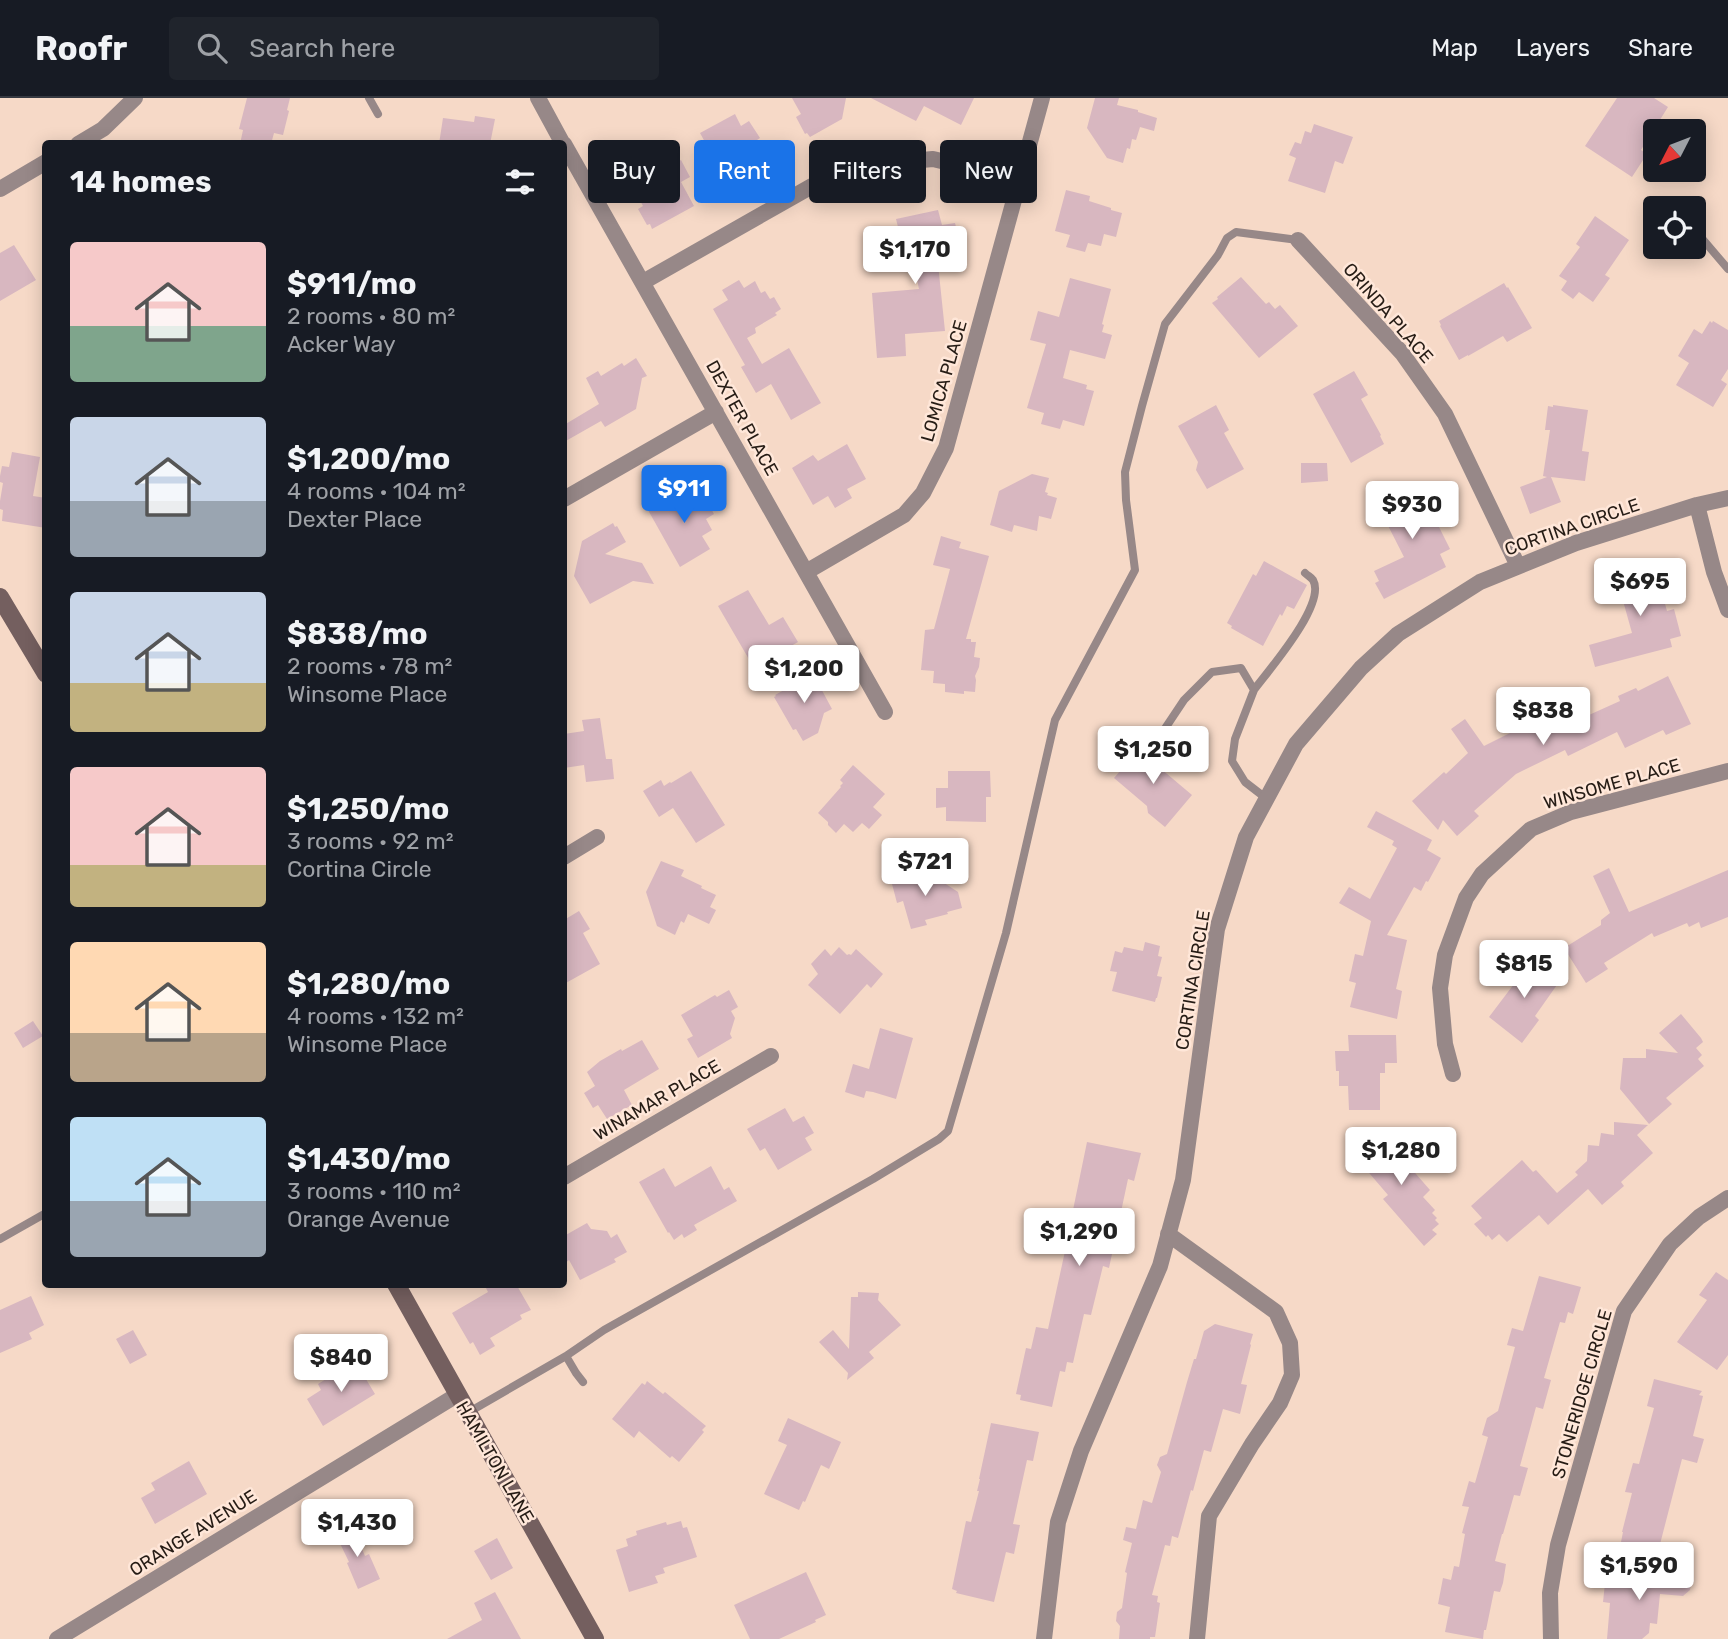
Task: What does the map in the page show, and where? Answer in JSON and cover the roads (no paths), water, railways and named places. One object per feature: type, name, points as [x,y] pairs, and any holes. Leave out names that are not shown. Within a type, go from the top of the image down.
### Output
[{"type":"street","points":[[85,140],[103,129],[135,98]]},
{"type":"street","name":"DEXTER PLACE","points":[[538,98],[559,140]]},
{"type":"street","name":"LOMICA PLACE","points":[[1031,140],[1042,98]]},
{"type":"street","name":"DEXTER PLACE","points":[[567,154],[643,282],[886,712]]},
{"type":"street","points":[[643,282],[812,186],[854,166],[933,159],[940,161]]},
{"type":"street","points":[[0,189],[42,164]]},
{"type":"street","name":"LOMICA PLACE","points":[[806,572],[904,515],[923,493],[946,448],[1015,203]]},
{"type":"street","name":"ORINDA PLACE","points":[[1298,240],[1402,353],[1445,414],[1518,566]]},
{"type":"street","points":[[567,497],[716,412]]},
{"type":"street","name":"CORTINA CIRCLE","points":[[1044,1639],[1059,1522],[1081,1451],[1160,1266],[1183,1180],[1217,929],[1246,837],[1296,744],[1361,668],[1398,634],[1480,582],[1576,543],[1728,498]]},
{"type":"street","points":[[1697,505],[1714,572],[1728,610]]},
{"type":"street","points":[[0,597],[42,667]]},
{"type":"street","name":"WINSOME PLACE","points":[[1453,1074],[1445,1044],[1440,988],[1445,955],[1466,898],[1482,874],[1531,829],[1571,812],[1728,771]]},
{"type":"street","points":[[567,855],[597,837]]},
{"type":"street","name":"WINAMAR PLACE","points":[[567,1175],[771,1056]]},
{"type":"street","name":"STONERIDGE CIRCLE","points":[[1551,1639],[1549,1593],[1558,1545],[1624,1311],[1671,1244],[1699,1217],[1728,1198]]},
{"type":"street","points":[[1168,1234],[1276,1312],[1290,1343],[1292,1374],[1280,1403],[1209,1516],[1197,1639]]},
{"type":"street","name":"HAMILTON LANE","points":[[398,1288],[595,1639]]},
{"type":"street","name":"ORANGE AVENUE","points":[[57,1639],[457,1395]]},
{"type":"lane","points":[[369,98],[378,114]]},
{"type":"lane","points":[[467,1413],[566,1356],[604,1330],[873,1179],[939,1139],[948,1130],[1006,933],[1055,720],[1135,570],[1125,472],[1165,324],[1218,255],[1227,238],[1236,232],[1298,240]]},
{"type":"lane","points":[[1706,243],[1728,269]]},
{"type":"lane","points":[[1267,799],[1245,782],[1232,761],[1235,739],[1254,690],[1290,645],[1304,621],[1315,592],[1313,580],[1305,573]]},
{"type":"lane","points":[[1162,733],[1184,700],[1212,672],[1241,668],[1254,690]]},
{"type":"lane","points":[[0,1239],[42,1215]]},
{"type":"lane","points":[[566,1356],[583,1382]]}]
